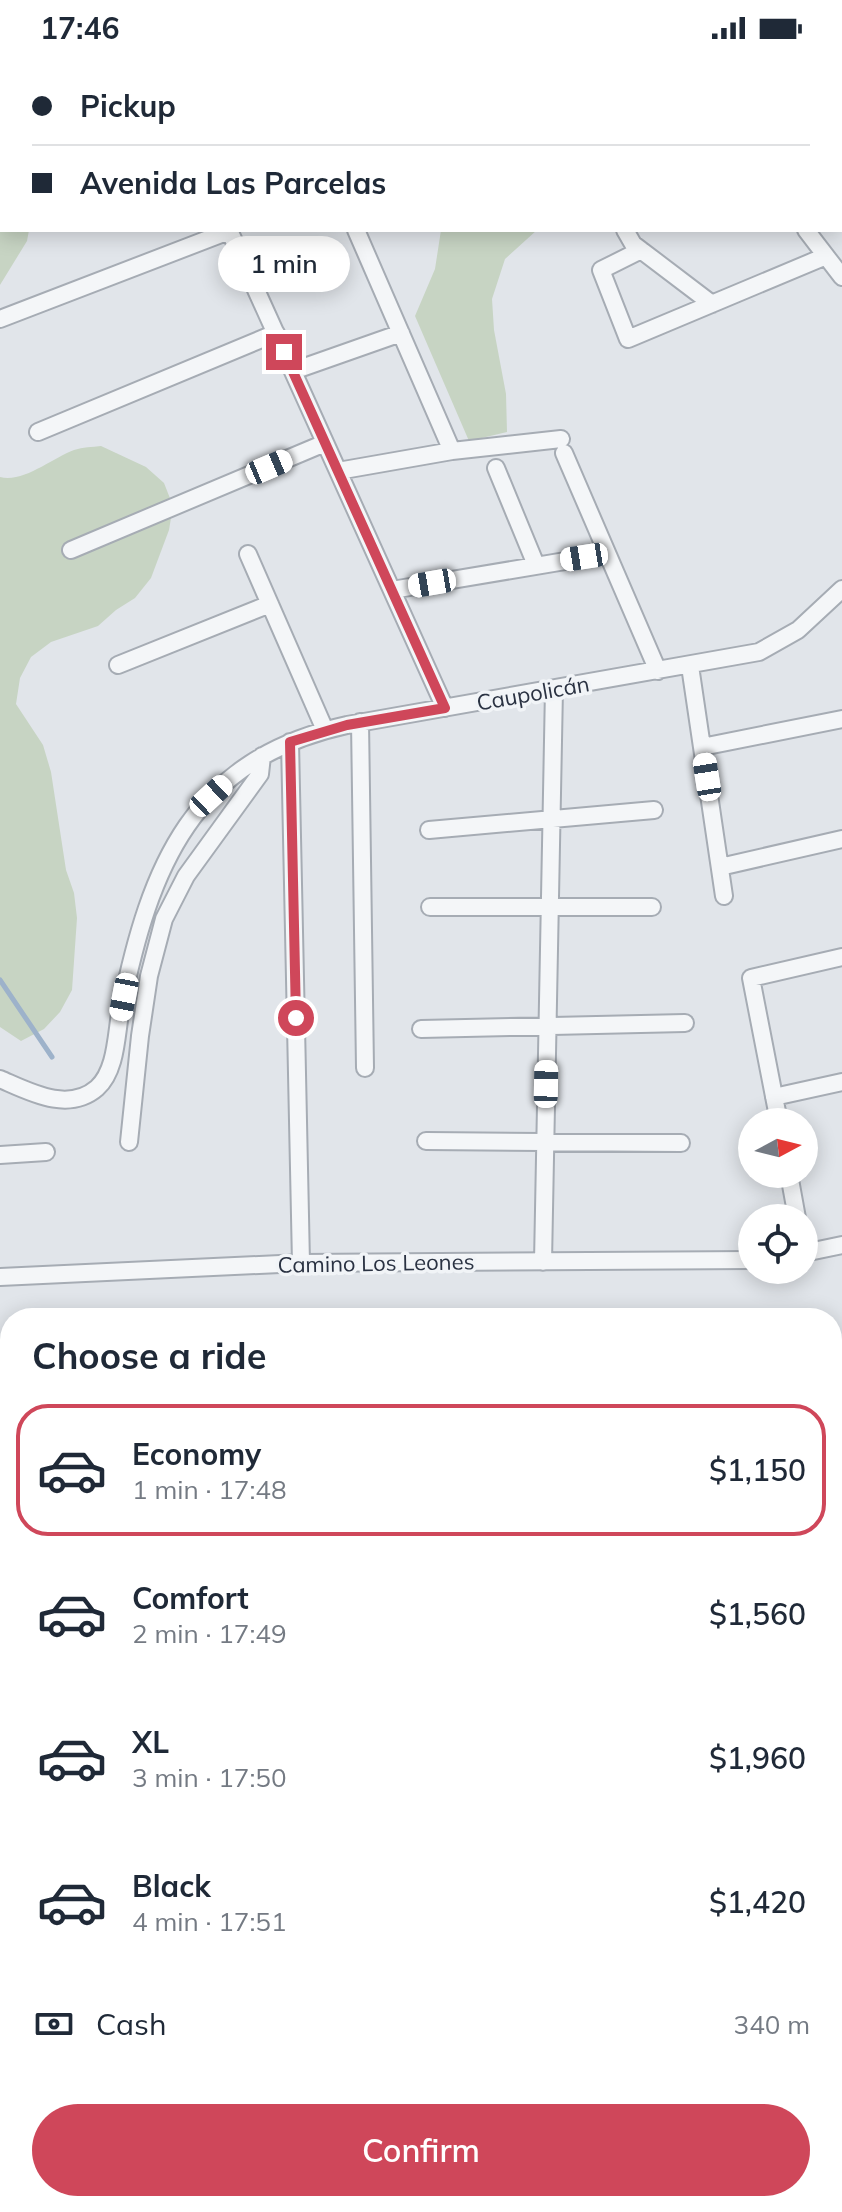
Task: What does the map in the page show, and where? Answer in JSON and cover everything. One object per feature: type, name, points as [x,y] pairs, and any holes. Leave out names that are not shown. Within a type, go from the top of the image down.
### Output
[{"type":"street","points":[[0,319],[224,232]]},
{"type":"street","points":[[230,232],[445,708]]},
{"type":"street","points":[[357,232],[452,451]]},
{"type":"street","points":[[626,232],[633,244],[712,304]]},
{"type":"street","points":[[808,232],[841,275]]},
{"type":"street","points":[[641,250],[601,270],[628,339],[826,256]]},
{"type":"street","points":[[38,432],[276,333]]},
{"type":"street","points":[[293,371],[401,333]]},
{"type":"street","points":[[71,550],[325,443]]},
{"type":"street","points":[[338,471],[452,451],[563,446],[658,671]]},
{"type":"street","points":[[496,468],[536,565]]},
{"type":"street","points":[[248,554],[325,730]]},
{"type":"street","points":[[392,590],[607,554]]},
{"type":"street","name":"Caupolicán","points":[[0,1079],[63,1100],[82,1097],[104,1081],[109,1073],[132,955],[163,864],[184,829],[211,796],[262,756],[290,742],[360,722],[759,652],[798,630],[842,589]]},
{"type":"street","points":[[118,665],[270,604]]},
{"type":"street","points":[[690,666],[724,896]]},
{"type":"street","points":[[543,1262],[554,689]]},
{"type":"street","points":[[702,747],[842,719]]},
{"type":"street","points":[[360,722],[365,1068]]},
{"type":"street","points":[[290,742],[301,1263]]},
{"type":"street","points":[[129,1142],[149,976],[164,919],[186,876],[260,774],[262,756]]},
{"type":"street","points":[[429,830],[654,810]]},
{"type":"street","points":[[720,867],[842,839]]},
{"type":"street","points":[[430,907],[652,907]]},
{"type":"street","points":[[776,1108],[751,978],[842,957]]},
{"type":"street","points":[[421,1029],[685,1023]]},
{"type":"street","points":[[774,1097],[842,1082]]},
{"type":"street","points":[[426,1141],[681,1143]]},
{"type":"street","points":[[0,1155],[46,1152]]},
{"type":"street","points":[[818,1250],[842,1245]]},
{"type":"street","name":"Camino Los Leones","points":[[0,1277],[301,1263],[738,1260]]},
{"type":"green space","points":[[0,232],[29,232],[27,241],[0,285]]},
{"type":"green space","points":[[441,232],[535,232],[505,259],[492,299],[494,330],[506,394],[507,432],[469,441],[415,316],[435,269]]},
{"type":"green space","points":[[101,446],[146,467],[164,483],[173,506],[169,530],[151,578],[135,598],[98,626],[51,642],[31,657],[20,678],[16,704],[43,745],[51,772],[66,870],[74,893],[77,918],[72,990],[60,1012],[44,1029],[21,1041],[0,1027],[0,477],[19,476],[74,450]]},
{"type":"waterway","points":[[0,980],[52,1057]]},
{"type":"route","points":[[284,352],[445,708],[347,725],[290,742],[296,1018]]}]
